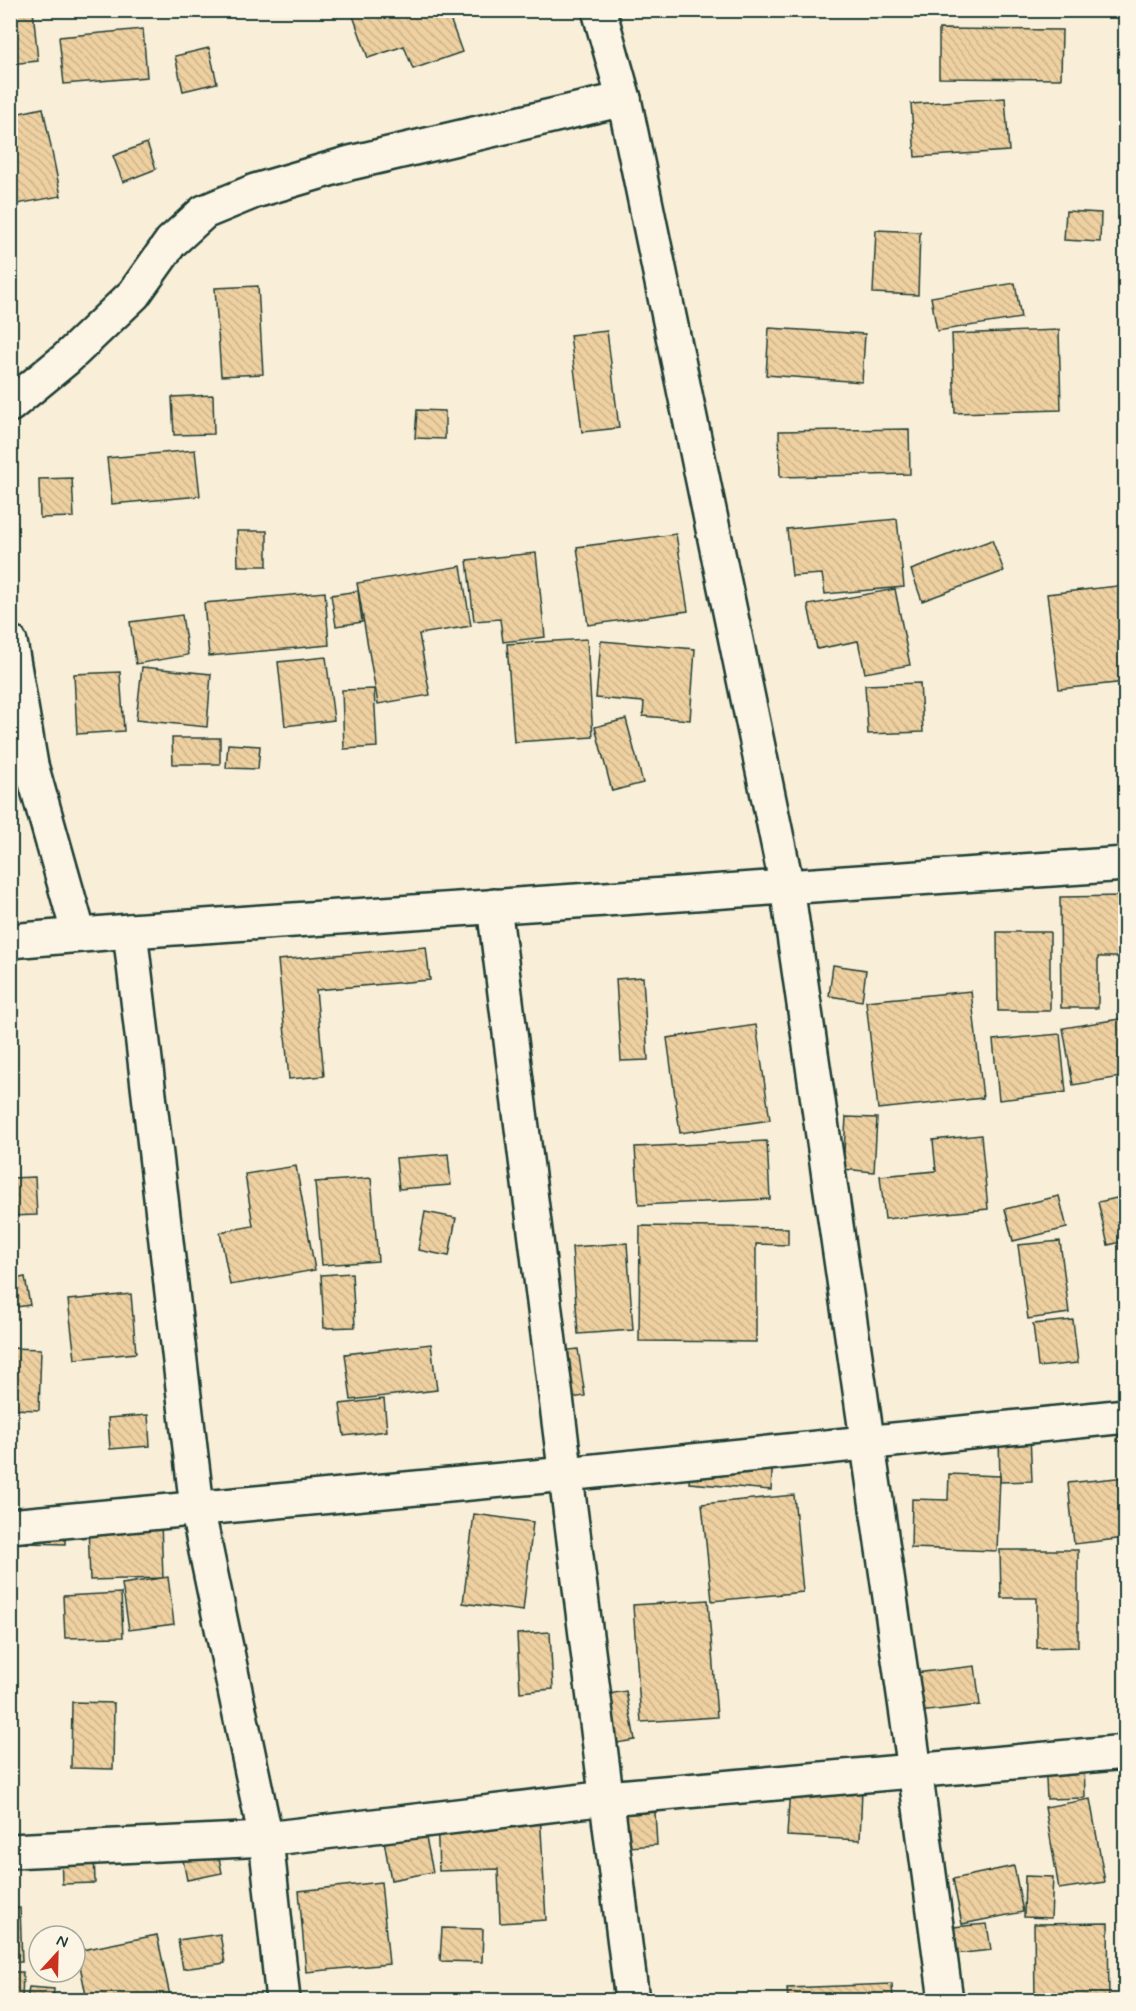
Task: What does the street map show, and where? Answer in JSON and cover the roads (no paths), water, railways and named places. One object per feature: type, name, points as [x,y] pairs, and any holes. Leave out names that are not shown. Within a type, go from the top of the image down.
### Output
[{"type":"street","points":[[599,10],[624,99],[788,887],[915,1770],[945,2001]]},
{"type":"street","points":[[10,405],[66,359],[134,294],[171,242],[204,212],[255,191],[350,163],[624,99]]},
{"type":"street","points":[[10,642],[31,765],[79,935]]},
{"type":"street","points":[[10,941],[1125,864]]},
{"type":"street","points":[[494,906],[632,2001]]},
{"type":"street","points":[[130,931],[197,1508],[266,1839],[283,2001]]},
{"type":"street","points":[[10,1526],[566,1474],[1125,1416]]},
{"type":"street","points":[[10,1851],[266,1839],[607,1798],[1125,1752]]}]
